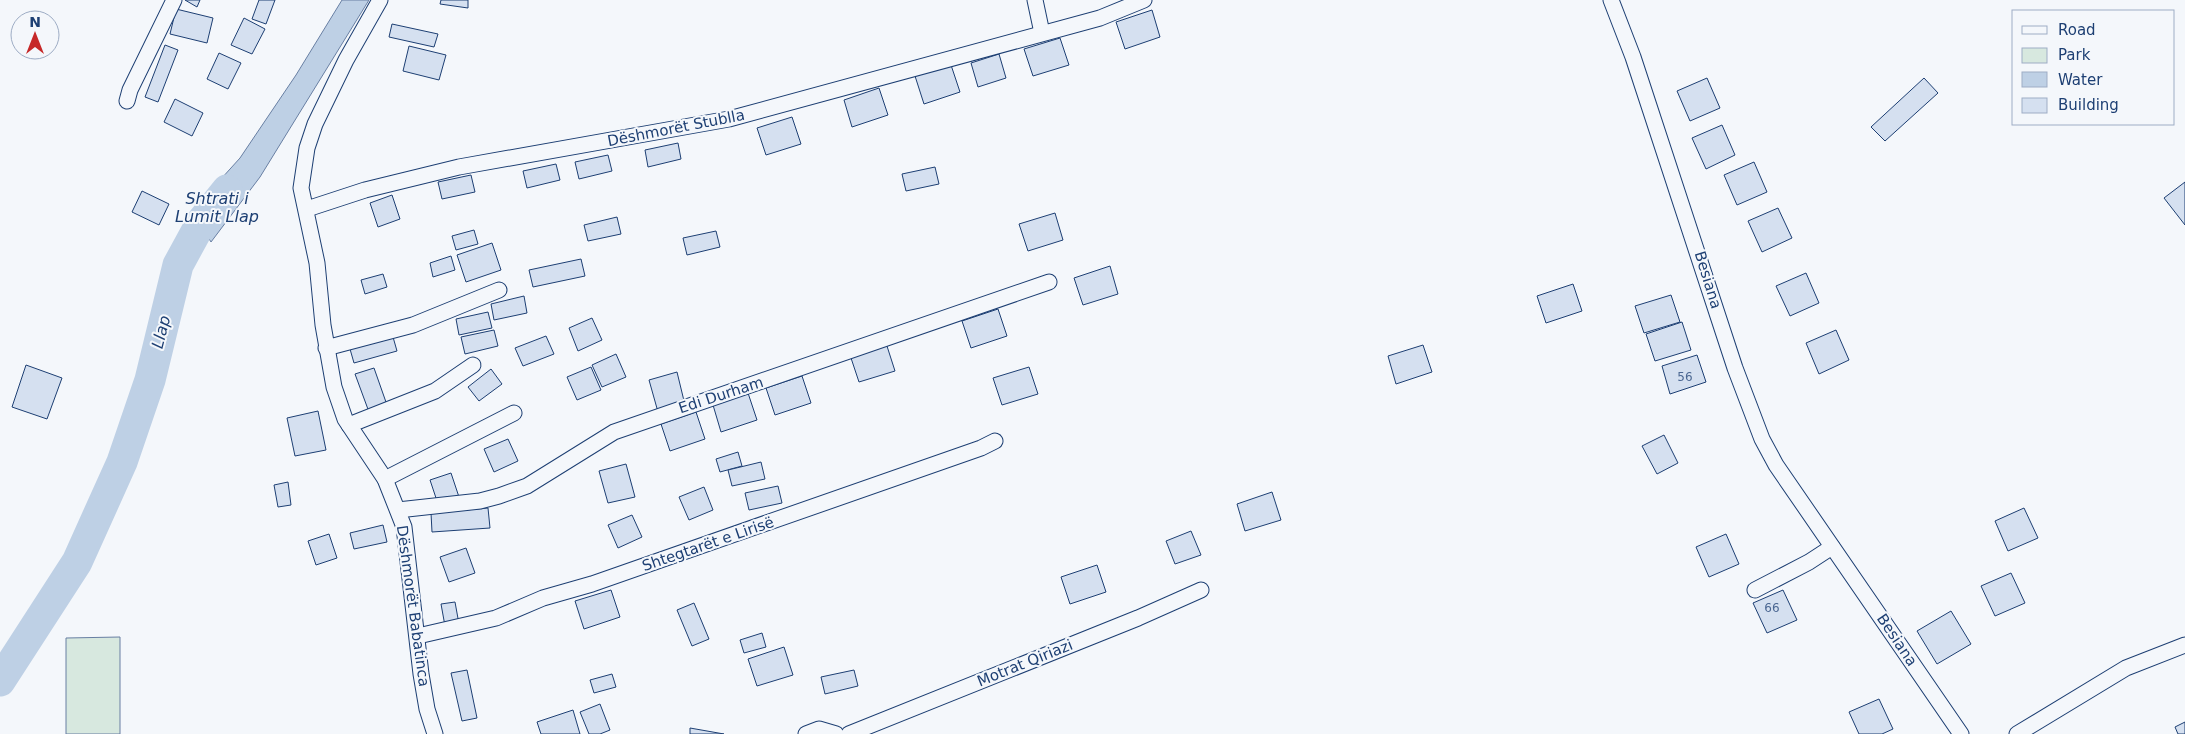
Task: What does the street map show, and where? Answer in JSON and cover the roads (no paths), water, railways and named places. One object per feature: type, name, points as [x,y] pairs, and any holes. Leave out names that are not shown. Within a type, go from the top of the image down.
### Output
[{"type":"street","points":[[127,102],[130,90],[174,0]]},
{"type":"street","name":"Dëshmorët Babatinca","points":[[380,0],[346,60],[315,124],[302,174],[301,188],[307,209],[316,263],[326,348],[334,387],[349,425],[385,479],[404,527],[427,709],[435,734]]},
{"type":"street","points":[[1035,0],[1042,33]]},
{"type":"street","name":"Dëshmorët Stublla","points":[[307,209],[365,190],[459,167],[729,119],[1100,18],[1144,0]]},
{"type":"street","name":"Besiana","points":[[1611,0],[1637,66],[1735,368],[1762,438],[1776,466],[1961,734]]},
{"type":"street","name":"Edi Durham","points":[[398,510],[480,501],[499,496],[527,486],[614,432],[1049,282]]},
{"type":"street","points":[[326,348],[413,324],[499,290]]},
{"type":"street","points":[[349,425],[435,391],[473,365]]},
{"type":"street","points":[[385,479],[514,413]]},
{"type":"street","name":"Shtegtarët e Lirisë","points":[[418,636],[496,618],[543,598],[592,584],[725,538],[981,448],[995,441]]},
{"type":"street","points":[[1755,590],[1809,562],[1832,547]]},
{"type":"street","name":"Motrat Qiriazi","points":[[849,734],[1138,618],[1201,590]]},
{"type":"street","points":[[2017,734],[2126,668],[2185,645]]},
{"type":"street","points":[[806,734],[819,729],[836,734]]},
{"type":"water","name":"Shtrati i Lumit Llap","points":[[342,0],[369,0],[260,177],[211,242],[192,211],[240,158],[296,75]]},
{"type":"waterway","name":"Llap","points":[[0,681],[77,562],[122,462],[150,380],[178,265],[202,221],[227,190]]}]
